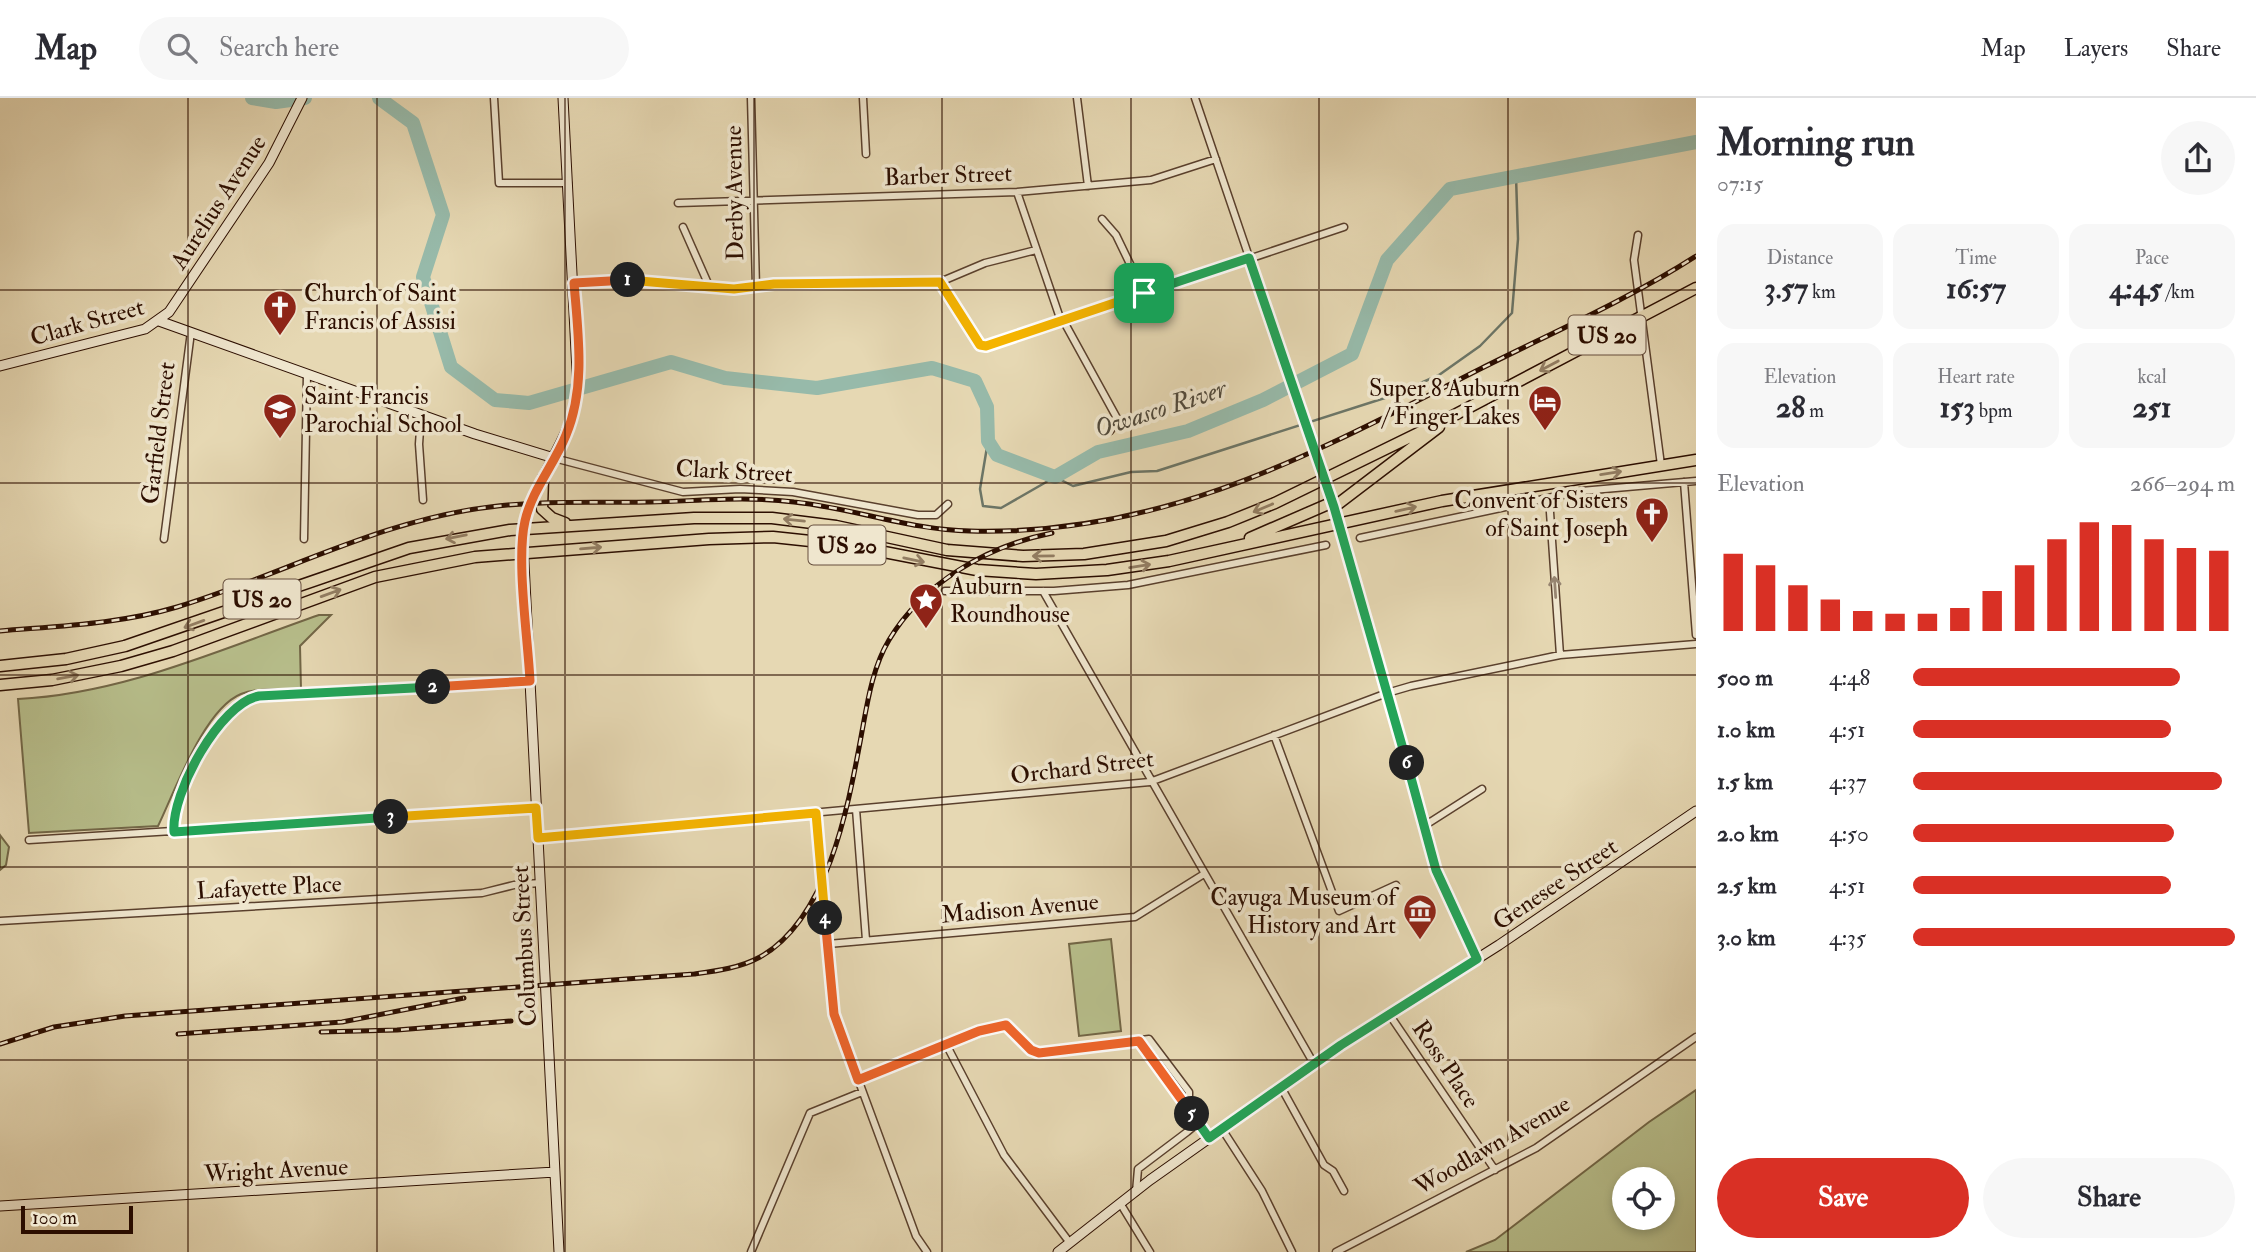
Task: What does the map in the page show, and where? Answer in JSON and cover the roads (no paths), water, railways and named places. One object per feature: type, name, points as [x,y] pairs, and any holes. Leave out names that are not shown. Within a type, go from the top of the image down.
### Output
[{"type":"highway","name":"US 20","points":[[0,666],[66,659],[125,646],[409,548],[475,534],[524,528],[694,518],[772,518],[836,526],[947,550],[997,556],[1074,555],[1141,546],[1196,533],[1255,512],[1445,420],[1696,288]]},
{"type":"highway","points":[[1238,545],[1334,504],[1421,443],[1445,420]]},
{"type":"highway","name":"US 20","points":[[0,685],[90,673],[140,661],[375,577],[421,566],[523,554],[709,539],[773,537],[848,545],[964,568],[1053,573],[1131,567],[1442,500],[1696,460]]},
{"type":"highway","points":[[543,478],[541,504],[545,514],[557,520],[582,525]]},
{"type":"street","name":"Aurelius Avenue","points":[[159,321],[174,306],[254,186],[302,98]]},
{"type":"street","points":[[494,98],[499,183],[568,183]]},
{"type":"street","name":"Columbus Street","points":[[559,1252],[523,554],[524,528],[543,478],[569,429],[578,391],[579,351],[563,98]]},
{"type":"street","name":"Derby Avenue","points":[[751,98],[756,287]]},
{"type":"street","points":[[863,98],[866,153]]},
{"type":"street","points":[[1077,98],[1088,186]]},
{"type":"street","points":[[1195,98],[1334,504],[1436,870],[1477,959]]},
{"type":"street","name":"Barber Street","points":[[678,203],[1017,192],[1151,180],[1216,159]]},
{"type":"street","points":[[1017,192],[1062,321],[1118,420],[1116,427],[1110,431]]},
{"type":"street","points":[[1102,219],[1116,234],[1144,293]]},
{"type":"street","points":[[683,227],[710,288]]},
{"type":"street","points":[[940,282],[980,345],[986,346],[1344,227]]},
{"type":"street","points":[[1639,235],[1634,260],[1661,465]]},
{"type":"street","points":[[574,283],[635,280],[710,288],[940,282],[985,263],[1036,250]]},
{"type":"street","name":"Clark Street","points":[[0,366],[126,334],[159,321],[421,416],[554,458],[683,492],[740,489],[793,492],[929,516],[939,514],[948,504]]},
{"type":"street","name":"Garfield Street","points":[[164,539],[191,332]]},
{"type":"street","points":[[304,538],[307,374]]},
{"type":"street","points":[[421,416],[419,444],[423,500]]},
{"type":"street","points":[[1360,538],[1581,491],[1696,481]]},
{"type":"street","points":[[1685,482],[1696,635]]},
{"type":"street","points":[[1549,498],[1560,655]]},
{"type":"street","points":[[945,591],[1043,591],[1128,585],[1326,545]]},
{"type":"street","points":[[1043,591],[1150,782],[1314,1064]]},
{"type":"street","name":"Orchard Street","points":[[538,838],[1150,782],[1387,693],[1560,655],[1696,644]]},
{"type":"street","points":[[174,832],[178,805],[211,737],[227,714],[249,698],[530,681]]},
{"type":"street","points":[[1274,735],[1339,911],[1347,911],[1396,885]]},
{"type":"street","points":[[1424,826],[1482,789]]},
{"type":"street","points":[[29,840],[536,808]]},
{"type":"street","points":[[856,809],[866,940]]},
{"type":"street","points":[[816,813],[834,1014],[916,1236],[927,1252]]},
{"type":"street","name":"Genesee Street","points":[[1058,1252],[1120,1203],[1314,1064],[1695,813]]},
{"type":"street","name":"Madison Avenue","points":[[828,944],[1135,917],[1203,874]]},
{"type":"street","name":"Lafayette Place","points":[[0,921],[481,893],[509,886],[540,883]]},
{"type":"street","name":"Ross Place","points":[[1389,1014],[1495,1170]]},
{"type":"street","points":[[858,1080],[1000,1025],[1012,1029],[1031,1050],[1039,1053],[1139,1041],[1209,1138]]},
{"type":"street","name":"Woodlawn Avenue","points":[[1336,1252],[1536,1148],[1696,1037]]},
{"type":"street","points":[[947,1046],[1003,1155],[1070,1242]]},
{"type":"street","points":[[1281,1087],[1324,1165],[1334,1171],[1344,1191]]},
{"type":"street","points":[[751,1252],[810,1113],[862,1091]]},
{"type":"street","points":[[1136,1192],[1138,1169],[1193,1127],[1194,1117]]},
{"type":"street","points":[[1222,1129],[1262,1191],[1292,1252]]},
{"type":"street","name":"Wright Avenue","points":[[0,1206],[555,1172]]},
{"type":"street","points":[[1120,1203],[1150,1252]]},
{"type":"waterway","name":"Owasco River","points":[[252,98],[276,102],[305,98]]},
{"type":"waterway","name":"Owasco River","points":[[379,98],[413,123],[443,215],[423,277],[451,367],[495,400],[529,403],[671,362],[725,378],[817,388],[932,368],[975,381],[987,407],[988,441],[997,455],[1055,477],[1098,452],[1188,431],[1263,400],[1352,354],[1387,260],[1450,189],[1696,142]]},
{"type":"waterway","points":[[988,441],[980,489],[983,506],[1001,508],[1055,477],[1073,486],[1131,472],[1157,471],[1391,396],[1439,375],[1480,346],[1512,313],[1518,239],[1516,176]]},
{"type":"railway","points":[[0,631],[89,624],[155,613],[216,594],[370,536],[449,514],[490,507],[550,503],[758,499],[816,505],[925,527],[970,531],[1041,529],[1109,520],[1174,504],[1237,483],[1298,458],[1591,315],[1696,256]]},
{"type":"railway","points":[[0,1044],[54,1027],[125,1016],[694,974],[752,961],[783,940],[803,916],[818,889],[841,827],[874,675],[883,651],[903,620],[920,601],[959,570],[1004,547],[1052,533]]},
{"type":"railway","points":[[178,1034],[342,1022],[464,998]]},
{"type":"railway","points":[[321,1032],[397,1030],[511,1021]]},
{"type":"place","name":"Church of Saint Francis of Assisi","points":[[280,337]]},
{"type":"place","name":"Super 8 Auburn / Finger Lakes","points":[[1545,432]]},
{"type":"place","name":"Saint Francis Parochial School","points":[[280,440]]},
{"type":"place","name":"Convent of Sisters of Saint Joseph","points":[[1652,544]]},
{"type":"place","name":"Auburn Roundhouse","points":[[926,630]]},
{"type":"place","name":"Cayuga Museum of History and Art","points":[[1420,941]]}]
